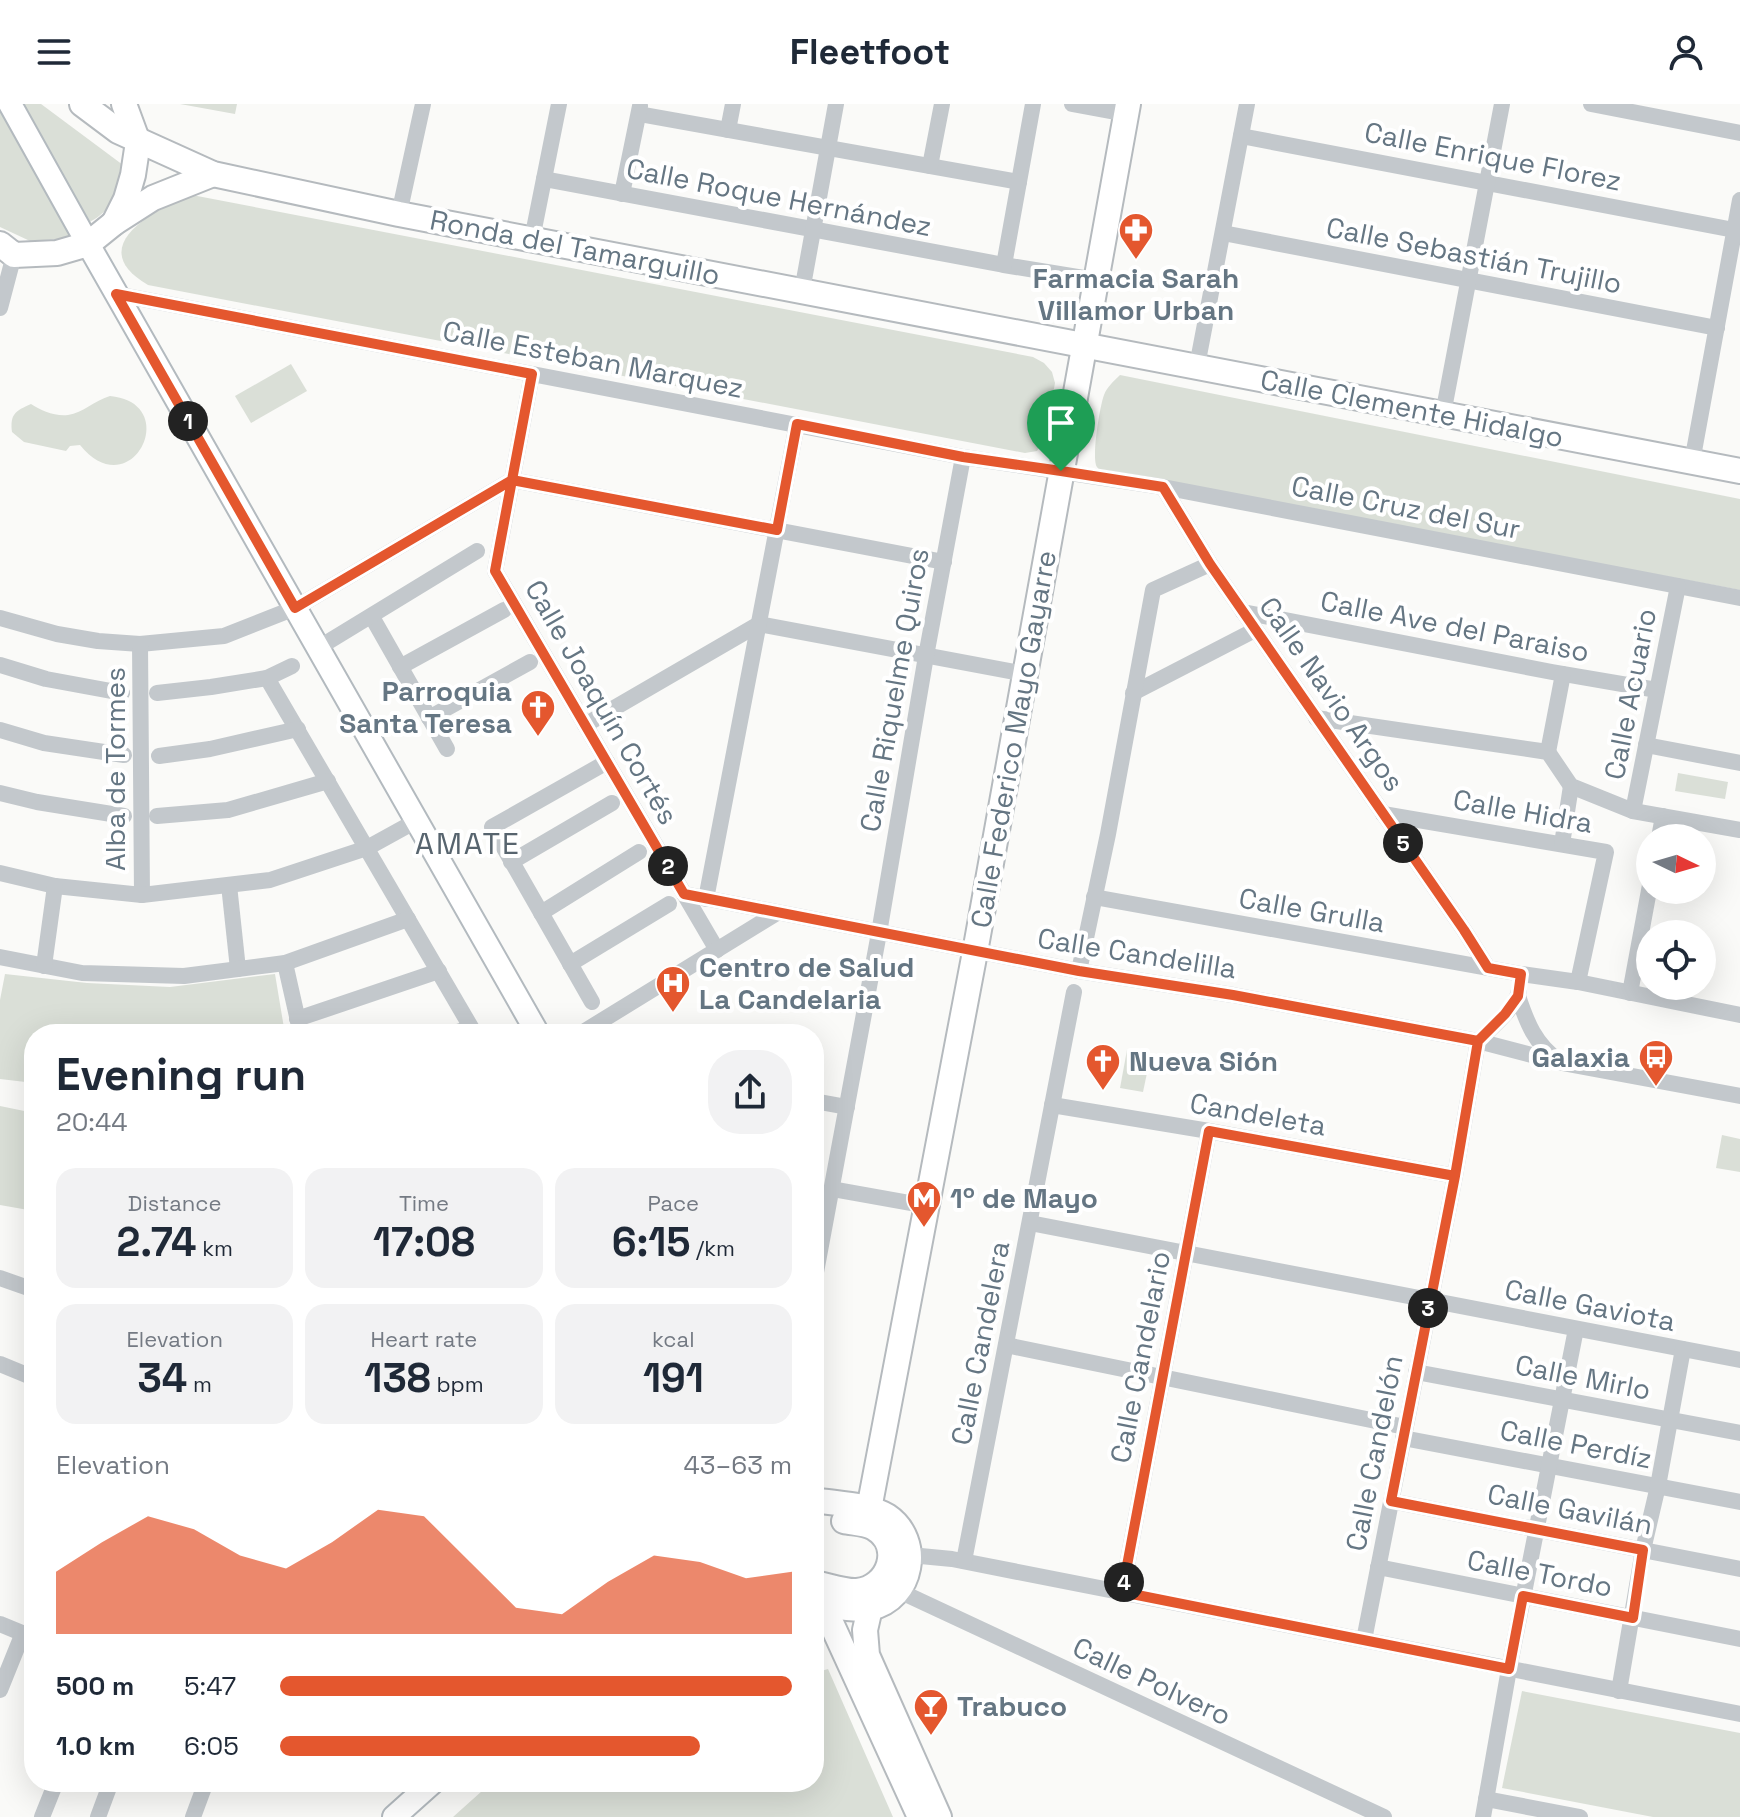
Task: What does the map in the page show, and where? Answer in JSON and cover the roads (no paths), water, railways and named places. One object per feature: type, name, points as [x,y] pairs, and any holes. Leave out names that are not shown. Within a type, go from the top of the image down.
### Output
[{"type":"main road","name":"Ronda del Tamarguillo","points":[[82,104],[138,142],[213,174],[399,214],[1083,345]]},
{"type":"main road","points":[[114,223],[126,199],[138,142],[124,104]]},
{"type":"main road","name":"Calle Federico Mayo Gayarre","points":[[864,1508],[927,1206],[975,952],[1127,109]]},
{"type":"main road","points":[[7,250],[57,253],[88,244],[153,198],[213,174]]},
{"type":"main road","name":"Calle Clemente Hidalgo","points":[[1083,345],[1740,471]]},
{"type":"main road","points":[[824,1509],[864,1508],[884,1514],[896,1523],[906,1537],[910,1555],[908,1574],[899,1591],[886,1601],[870,1608],[854,1608],[824,1598]]},
{"type":"main road","points":[[824,1512],[872,1527],[884,1536],[890,1546],[891,1557],[886,1574],[873,1585],[856,1591],[824,1595]]},
{"type":"main road","points":[[870,1608],[865,1630],[867,1655],[939,1817]]},
{"type":"main road","points":[[824,1611],[920,1817]]},
{"type":"street","points":[[10,104],[532,1024]]},
{"type":"street","points":[[399,214],[423,104]]},
{"type":"street","points":[[532,239],[559,104]]},
{"type":"street","points":[[728,130],[733,104]]},
{"type":"street","points":[[802,291],[836,104]]},
{"type":"street","points":[[930,166],[942,104]]},
{"type":"street","points":[[1004,265],[1033,104]]},
{"type":"street","points":[[1072,104],[1127,109]]},
{"type":"street","points":[[1197,366],[1247,104]]},
{"type":"street","points":[[1443,414],[1502,104]]},
{"type":"street","points":[[1591,104],[1636,108],[1740,133]]},
{"type":"street","points":[[622,194],[640,109],[728,130],[1019,182]]},
{"type":"street","name":"Calle Enrique Florez","points":[[1241,136],[1734,230]]},
{"type":"street","name":"Calle Roque Hernández","points":[[544,179],[1096,280]]},
{"type":"street","points":[[1692,462],[1740,200]]},
{"type":"street","name":"Calle Sebastián Trujillo","points":[[1223,233],[1717,328]]},
{"type":"street","points":[[1,299],[7,250]]},
{"type":"street","name":"Calle Esteban Marquez","points":[[116,294],[963,457],[1061,471]]},
{"type":"street","name":"Calle Joaquín Cortés","points":[[532,374],[495,571],[717,950]]},
{"type":"street","points":[[706,899],[797,424]]},
{"type":"street","name":"Calle Riquelme Quiros","points":[[824,1231],[963,457]]},
{"type":"street","name":"Calle Cruz del Sur","points":[[1061,471],[1163,487],[1740,598]]},
{"type":"street","points":[[0,618],[57,634],[98,641],[140,644],[224,636],[295,608],[512,480],[944,562]]},
{"type":"street","name":"Calle Navio Argos","points":[[1163,487],[1210,564],[1488,968]]},
{"type":"street","points":[[318,648],[477,551]]},
{"type":"street","points":[[1079,971],[1153,590],[1210,564]]},
{"type":"street","name":"Calle Acuario","points":[[1633,811],[1678,586]]},
{"type":"street","points":[[400,667],[504,610]]},
{"type":"street","name":"Calle Ave del Paraiso","points":[[1243,612],[1657,690]]},
{"type":"street","points":[[372,617],[447,749]]},
{"type":"street","points":[[585,725],[759,624],[1025,674]]},
{"type":"street","points":[[1133,693],[1255,630]]},
{"type":"street","name":"Alba de Tormes","points":[[140,644],[142,895]]},
{"type":"street","points":[[429,718],[530,662]]},
{"type":"street","points":[[0,665],[46,679],[122,693]]},
{"type":"street","points":[[157,693],[267,678],[292,666]]},
{"type":"street","points":[[1563,674],[1548,752],[1571,786],[1633,811],[1740,830]]},
{"type":"street","points":[[267,678],[469,1024]]},
{"type":"street","points":[[1316,718],[1548,752]]},
{"type":"street","points":[[159,756],[210,749],[298,729]]},
{"type":"street","points":[[0,730],[44,743],[124,755]]},
{"type":"street","points":[[1646,745],[1740,763]]},
{"type":"street","points":[[592,1002],[492,827],[607,762]]},
{"type":"street","points":[[157,816],[228,810],[328,781]]},
{"type":"street","points":[[1562,844],[1571,786]]},
{"type":"street","points":[[0,793],[124,816]]},
{"type":"street","points":[[511,862],[612,803]]},
{"type":"street","name":"Calle Hidra","points":[[1383,814],[1606,852],[1578,982]]},
{"type":"street","points":[[1662,824],[1663,816]]},
{"type":"street","points":[[0,873],[55,886],[142,895],[270,880],[367,848],[416,821]]},
{"type":"street","points":[[541,913],[639,852]]},
{"type":"street","points":[[229,885],[238,969]]},
{"type":"street","points":[[44,966],[55,886]]},
{"type":"street","name":"Calle Candelilla","points":[[684,894],[975,952],[1233,995],[1478,1041],[1562,1063],[1740,1096]]},
{"type":"street","name":"Calle Grulla","points":[[1094,897],[1578,982],[1740,1015]]},
{"type":"street","points":[[570,964],[669,904]]},
{"type":"street","points":[[1630,993],[1646,904]]},
{"type":"street","points":[[596,1024],[777,913]]},
{"type":"street","points":[[0,957],[82,973],[184,976],[285,963],[408,919]]},
{"type":"street","points":[[285,963],[299,1024]]},
{"type":"street","points":[[304,1024],[439,971]]},
{"type":"street","points":[[1521,974],[1518,996],[1529,1027],[1547,1052],[1562,1063]]},
{"type":"street","name":"Calle Candelera","points":[[964,1561],[1074,992]]},
{"type":"street","points":[[1478,1041],[1518,996]]},
{"type":"street","name":"Calle Candelón","points":[[1364,1640],[1455,1176],[1478,1041]]},
{"type":"street","points":[[824,1103],[847,1107]]},
{"type":"street","name":"Candeleta","points":[[1052,1105],[1455,1176]]},
{"type":"street","name":"Calle Candelario","points":[[1122,1592],[1209,1131]]},
{"type":"street","points":[[832,1189],[927,1206]]},
{"type":"street","name":"Calle Gaviota","points":[[1030,1223],[1740,1360]]},
{"type":"street","points":[[0,1278],[24,1286]]},
{"type":"street","points":[[1483,1817],[1576,1329]]},
{"type":"street","name":"Calle Perdíz","points":[[1006,1345],[1163,1377],[1549,1465],[1740,1502]]},
{"type":"street","points":[[1619,1691],[1683,1349]]},
{"type":"street","points":[[0,1364],[24,1374]]},
{"type":"street","name":"Calle Mirlo","points":[[1416,1372],[1740,1433]]},
{"type":"street","name":"Calle Gavilán","points":[[1391,1501],[1740,1569]]},
{"type":"street","points":[[910,1555],[964,1561],[1740,1714]]},
{"type":"street","name":"Calle Tordo","points":[[1378,1567],[1740,1639]]},
{"type":"street","name":"Calle Polvero","points":[[899,1591],[1384,1817]]},
{"type":"street","points":[[0,1624],[24,1633]]},
{"type":"street","points":[[0,1690],[24,1643]]},
{"type":"street","points":[[42,1817],[52,1792]]},
{"type":"street","points":[[98,1817],[107,1792]]},
{"type":"street","points":[[193,1817],[202,1792]]},
{"type":"street","points":[[394,1817],[422,1792]]},
{"type":"street","points":[[1486,1799],[1580,1817]]},
{"type":"place","name":"Farmacia Sarah Villamor Urban","points":[[1136,261]]},
{"type":"place","name":"Parroquia Santa Teresa","points":[[538,738]]},
{"type":"place","name":"Centro de Salud La Candelaria","points":[[673,1014]]},
{"type":"place","name":"Galaxia","points":[[1656,1088]]},
{"type":"place","name":"Nueva Sión","points":[[1103,1092]]},
{"type":"place","name":"1º de Mayo","points":[[924,1229]]},
{"type":"place","name":"Trabuco","points":[[931,1737]]},
{"type":"district","name":"AMATE","points":[[468,844]]}]
